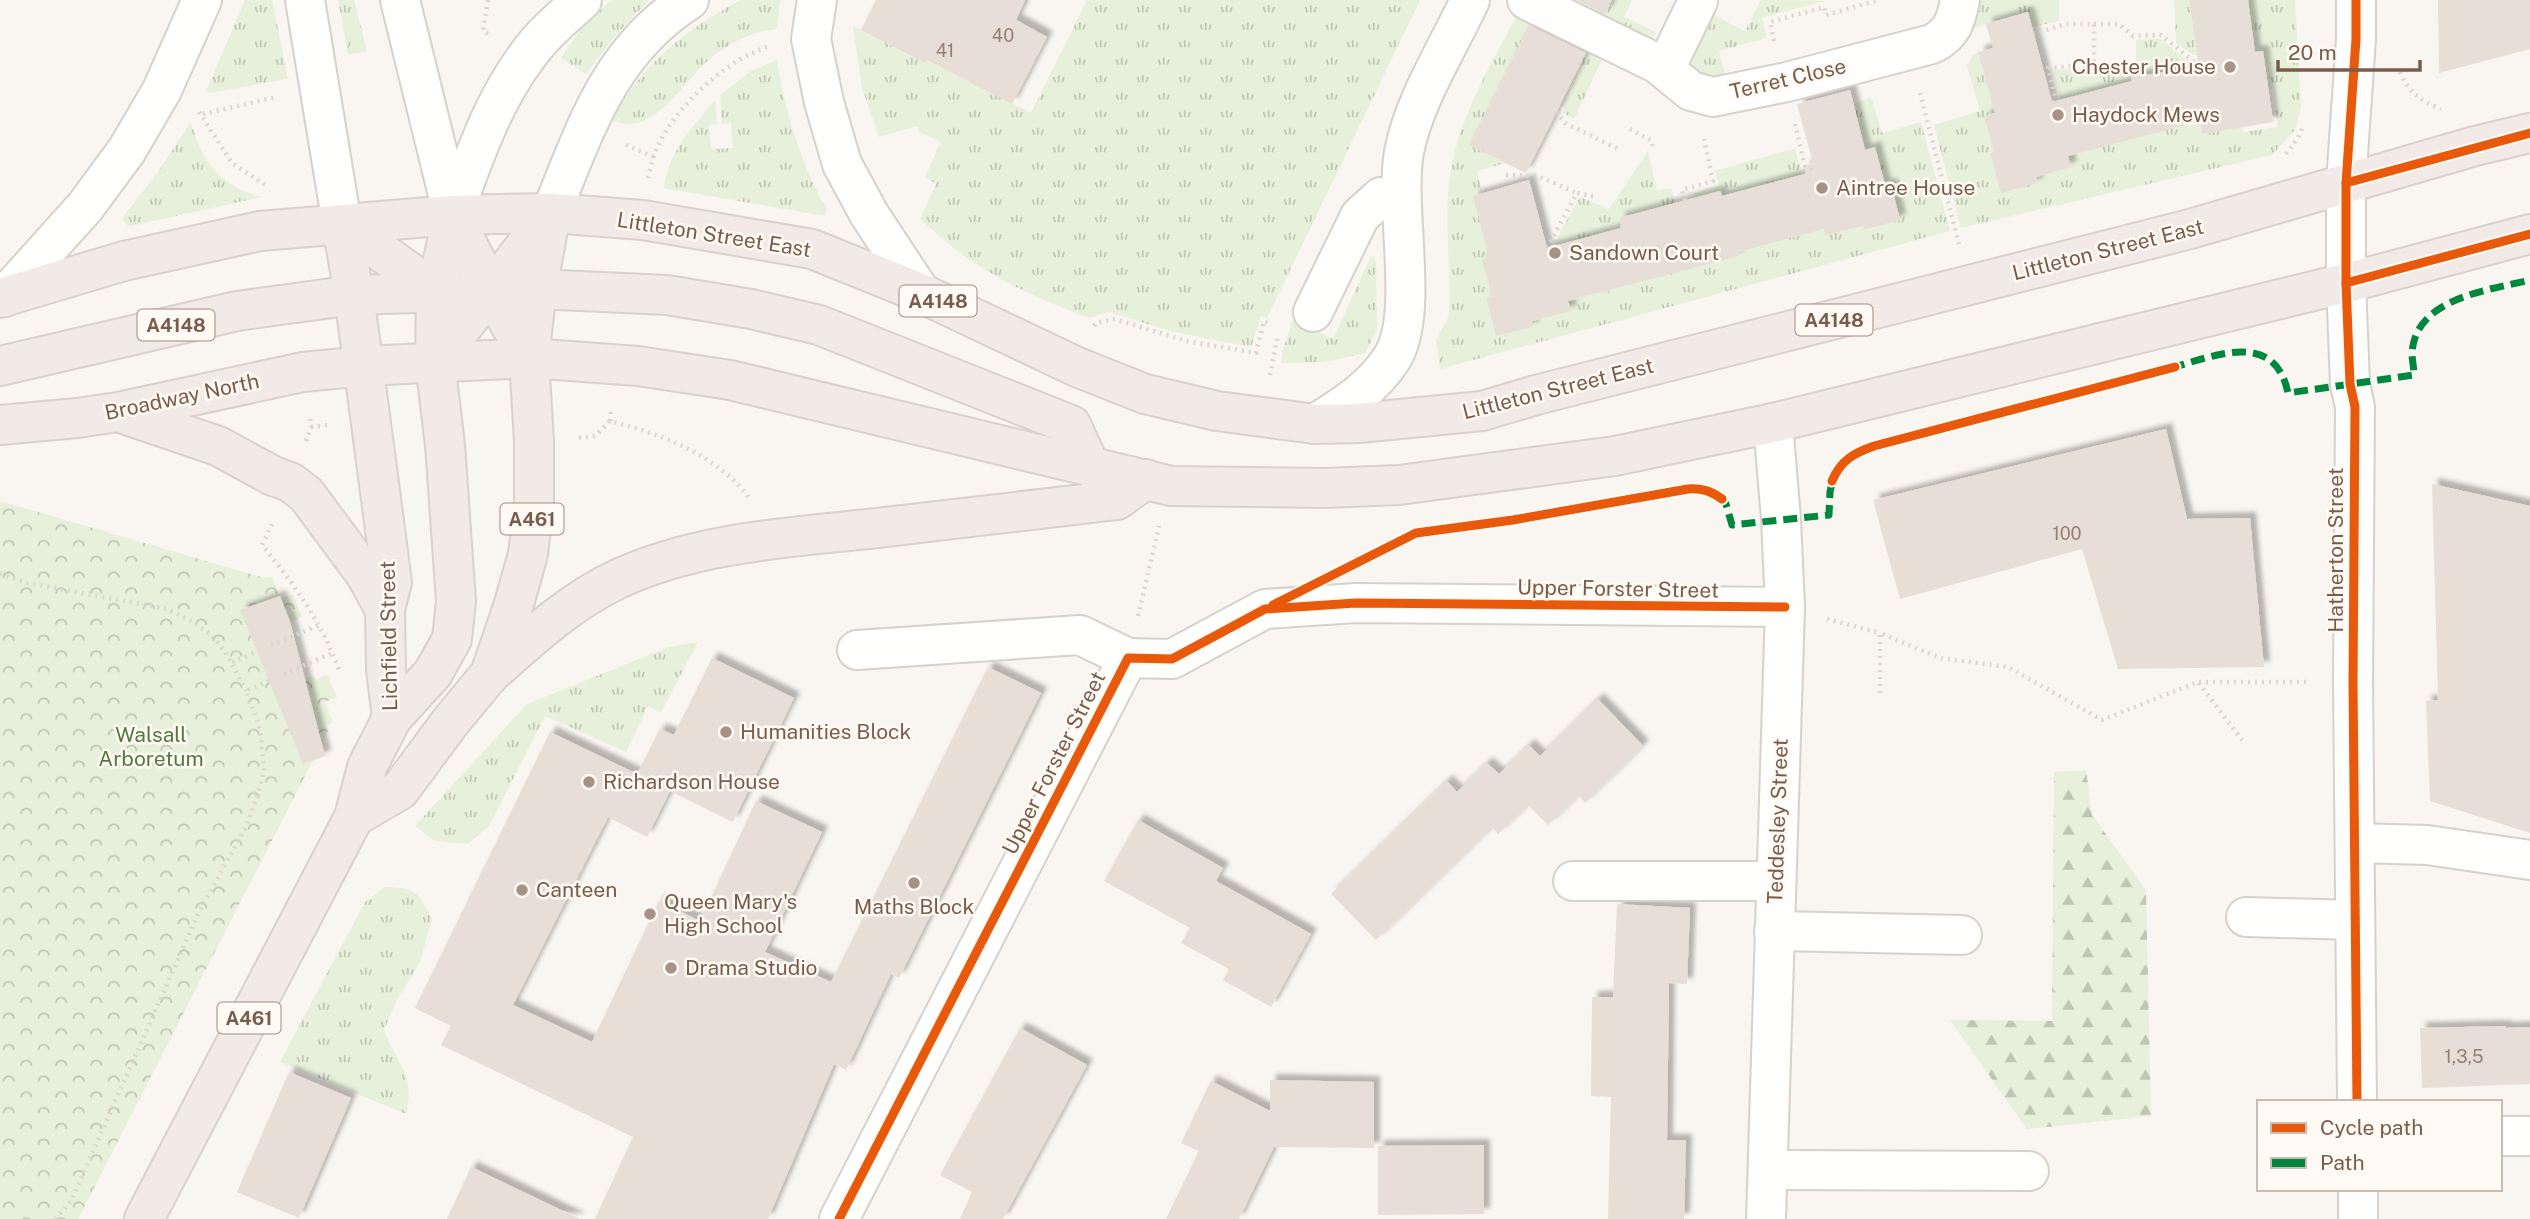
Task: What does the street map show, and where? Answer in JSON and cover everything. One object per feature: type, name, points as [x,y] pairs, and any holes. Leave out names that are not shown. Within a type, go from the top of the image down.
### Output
[{"type":"highway","name":"Littleton Street East","points":[[551,213],[643,220],[812,249],[921,293],[1077,367],[1157,397],[1217,411],[1315,424],[1359,423],[1482,411],[2215,222],[2530,133]]},
{"type":"highway","name":"A4148","points":[[2,298],[164,251],[260,231],[453,215],[551,213]]},
{"type":"highway","points":[[435,362],[551,213]]},
{"type":"highway","points":[[529,358],[537,289],[551,213]]},
{"type":"highway","points":[[453,215],[529,358]]},
{"type":"highway","points":[[391,718],[433,673],[452,639],[456,601],[445,445],[435,362],[436,291],[453,215]]},
{"type":"highway","points":[[342,224],[436,291]]},
{"type":"highway","name":"Lichfield Street","points":[[144,1219],[354,817],[367,768],[391,718],[386,670],[385,610],[392,582],[364,366],[342,224]]},
{"type":"highway","points":[[529,358],[638,366],[730,380],[1171,486],[1325,488],[1399,485],[1615,456],[1773,423],[2530,234]]},
{"type":"highway","points":[[354,295],[537,289],[692,298],[819,325],[1071,425],[1091,468]]},
{"type":"highway","name":"A4148","points":[[0,366],[237,311],[354,295]]},
{"type":"highway","name":"Broadway North","points":[[0,425],[118,412],[303,372],[364,366],[529,358]]},
{"type":"highway","name":"A461","points":[[354,817],[400,790],[450,721],[490,674],[528,554],[534,503],[534,441],[529,358]]},
{"type":"highway","points":[[118,412],[218,446],[290,482],[314,504],[366,575],[385,610]]},
{"type":"highway","points":[[490,674],[571,607],[620,579],[654,565],[756,541],[1117,500],[1146,480]]},
{"type":"street","points":[[2,298],[85,207],[127,150],[162,90],[202,0]]},
{"type":"street","points":[[305,0],[342,224]]},
{"type":"street","points":[[400,0],[453,215]]},
{"type":"street","points":[[453,215],[479,143],[500,96],[539,41],[582,0]]},
{"type":"street","points":[[551,213],[595,105],[615,71],[654,25],[689,0]]},
{"type":"street","points":[[817,0],[811,39],[824,102],[842,164],[869,214],[921,293]]},
{"type":"street","points":[[1315,424],[1363,392],[1394,356],[1404,309],[1401,197],[1407,137],[1470,0]]},
{"type":"street","name":"Terret Close","points":[[1527,0],[1662,75],[1713,97],[1932,44],[1946,37],[1956,21],[1960,0]]},
{"type":"street","name":"Hatherton Street","points":[[2356,0],[2356,39],[2346,183],[2346,282],[2350,384],[2355,407],[2353,682],[2357,1100]]},
{"type":"street","points":[[1662,75],[1698,1]]},
{"type":"street","points":[[1297,320],[1360,216],[1381,197],[1401,197]]},
{"type":"street","name":"Teddesley Street","points":[[1766,1219],[1785,607],[1782,519],[1773,423]]},
{"type":"street","name":"Upper Forster Street","points":[[839,1219],[1128,658],[1172,659],[1265,610],[1278,608],[1356,603],[1785,607]]},
{"type":"street","points":[[857,650],[1080,635],[1128,658]]},
{"type":"street","points":[[2354,844],[2427,845],[2530,860]]},
{"type":"street","points":[[1573,881],[1775,881]]},
{"type":"street","points":[[2246,917],[2355,920]]},
{"type":"street","points":[[1774,931],[1962,935]]},
{"type":"street","points":[[2502,1136],[2530,1136]]},
{"type":"street","points":[[1768,1170],[2029,1171]]},
{"type":"street","points":[[2358,1191],[2358,1219]]},
{"type":"path","points":[[1775,43],[1769,22],[1824,7],[1826,15],[1879,0]]},
{"type":"path","points":[[2033,34],[2066,24],[2119,24],[2133,36],[2161,35],[2199,66]]},
{"type":"path","points":[[2052,103],[2055,96],[2048,68],[2057,65],[2094,64],[2094,24]]},
{"type":"path","points":[[1908,49],[1970,285]]},
{"type":"path","points":[[1662,75],[1713,181],[1682,190],[1685,200]]},
{"type":"path","points":[[162,90],[202,114],[232,163],[269,187]]},
{"type":"path","points":[[202,114],[280,96]]},
{"type":"path","points":[[1556,112],[1565,123],[1620,150]]},
{"type":"path","points":[[1630,130],[1652,141],[1653,149]]},
{"type":"path","points":[[1506,175],[1538,176],[1577,193],[1596,197]]},
{"type":"path","points":[[1548,248],[1577,193]]},
{"type":"path","points":[[1077,367],[1096,323],[1115,319],[1185,341],[1256,353],[1264,321],[1297,320]]},
{"type":"path","points":[[1272,363],[1275,343]]},
{"type":"path","points":[[0,574],[28,583],[167,609],[207,630],[232,662],[246,691],[258,722],[264,770],[247,825],[199,912],[71,1200],[55,1219]]},
{"type":"path","points":[[1785,607],[1880,633],[1940,658],[2008,667],[2102,720],[2199,682],[2353,682]]},
{"type":"path","points":[[271,645],[320,625],[333,653],[284,674]]},
{"type":"path","points":[[1880,633],[1880,693]]},
{"type":"path","points":[[232,662],[257,652]]},
{"type":"path","points":[[246,691],[269,681]]},
{"type":"path","points":[[2199,682],[2245,744]]},
{"type":"green space","points":[[245,0],[272,0],[288,79],[209,93],[207,89]]},
{"type":"green space","points":[[338,0],[354,0],[367,51],[348,55]]},
{"type":"green space","points":[[612,0],[649,0],[616,35],[586,74],[561,58],[582,27]]},
{"type":"green space","points":[[741,0],[780,0],[777,29],[751,35],[719,52],[701,67],[667,104],[642,122],[628,124],[613,121],[624,101],[651,65],[702,23]]},
{"type":"green space","points":[[1087,0],[1420,0],[1267,318],[1261,316],[1251,347],[1170,331],[1109,312],[1089,318],[1041,299],[995,276],[960,253],[920,219],[936,184],[925,177],[941,142],[921,133],[916,126],[879,137],[862,88],[853,26],[1031,113]]},
{"type":"green space","points":[[1564,0],[1577,0],[1605,13],[1612,0],[1632,0],[1624,17],[1656,32],[1650,45]]},
{"type":"green space","points":[[1761,0],[1826,1],[1762,17],[1767,38],[1719,51],[1726,78],[1707,76],[1691,65],[1713,15],[1745,31]]},
{"type":"green space","points":[[1981,0],[2059,0],[2059,21],[2032,27],[2027,12],[1972,28]]},
{"type":"green space","points":[[2174,0],[2189,0],[2197,55],[2176,43]]},
{"type":"green space","points":[[2248,0],[2295,0],[2301,107],[2295,130],[2272,155],[1961,228],[1934,125],[1980,111],[1967,66],[1973,55],[1978,52],[1995,113],[1984,116],[1994,152],[1990,153],[2001,193],[2037,183],[2036,177],[2071,167],[2061,100],[2052,70],[2136,66],[2136,40],[2161,39],[2188,62],[2188,68],[2131,77],[2139,132],[2200,124],[2202,134],[2242,127],[2243,132],[2278,127],[2273,89],[2268,89],[2263,51],[2255,52]]},
{"type":"green space","points":[[1519,11],[1605,53],[1574,119],[1563,113],[1566,108],[1560,105],[1587,50],[1531,23],[1470,145],[1506,163],[1477,171],[1489,257],[1482,260],[1492,297],[1486,299],[1496,336],[1533,327],[1532,321],[1570,311],[1568,301],[1631,285],[1616,230],[1556,245],[1556,240],[1580,197],[1609,209],[1648,151],[1657,191],[1671,188],[1676,203],[1619,218],[1636,283],[1739,256],[1738,252],[1824,229],[1826,235],[1863,226],[1865,230],[1900,220],[1891,184],[1885,185],[1875,148],[1865,150],[1853,104],[1871,97],[1882,133],[1921,122],[1950,231],[1440,369],[1436,340],[1448,318],[1450,304],[1447,215],[1452,164],[1471,104]]},
{"type":"green space","points":[[777,60],[789,118],[809,174],[826,209],[825,216],[664,188],[676,151],[715,100],[717,124],[709,125],[711,149],[733,148],[731,123],[722,124],[720,95],[751,71]]},
{"type":"green space","points":[[191,122],[200,148],[215,170],[235,187],[262,197],[126,225],[123,219],[126,213],[153,179]]},
{"type":"green space","points":[[1795,148],[1802,175],[1722,196],[1720,191],[1694,198],[1693,193],[1719,185],[1715,171]]},
{"type":"green space","points":[[1371,256],[1375,258],[1376,264],[1377,330],[1365,353],[1325,362],[1281,363],[1293,319],[1333,339]]},
{"type":"green space","name":"Walsall Arboretum","points":[[0,501],[265,578],[272,577],[281,598],[293,594],[302,617],[284,628],[306,679],[314,676],[316,680],[327,675],[337,697],[325,702],[333,722],[327,726],[328,731],[78,1219],[0,1219]]},
{"type":"green space","points":[[698,642],[661,712],[648,706],[626,752],[545,716],[489,826],[468,844],[435,841],[415,826],[527,704],[669,647]]},
{"type":"green space","points":[[2086,770],[2092,815],[2146,890],[2151,1116],[2027,1129],[1950,1020],[2052,1021],[2054,772]]},
{"type":"green space","points":[[385,887],[404,888],[415,893],[432,919],[420,962],[397,1000],[384,1030],[407,1079],[409,1089],[406,1114],[280,1062],[365,902]]},
{"type":"building","points":[[876,0],[1025,0],[1016,20],[1047,37],[1012,104],[927,60],[925,63],[861,30]]},
{"type":"building","points":[[1577,0],[1612,0],[1605,14]]},
{"type":"building","points":[[2189,0],[2248,0],[2255,52],[2263,51],[2273,122],[2202,134],[2200,121],[2068,156],[2071,167],[2036,177],[2038,183],[2001,193],[1990,153],[1994,152],[1984,116],[1995,113],[1978,52],[1993,48],[1986,24],[2028,12],[2052,102],[2132,81],[2131,77],[2199,67]]},
{"type":"building","points":[[2438,0],[2530,0],[2530,49],[2439,73]]},
{"type":"building","points":[[1529,25],[1586,53],[1526,173],[1469,145]]},
{"type":"building","name":"Aintree House","points":[[1850,90],[1865,150],[1875,147],[1885,185],[1891,184],[1900,220],[1864,230],[1863,226],[1825,235],[1824,229],[1738,252],[1739,256],[1568,301],[1571,311],[1532,321],[1533,327],[1496,336],[1486,298],[1492,297],[1482,260],[1489,257],[1473,196],[1529,180],[1547,248],[1621,228],[1619,218],[1720,191],[1722,196],[1805,174],[1805,166],[1813,163],[1797,104]]},
{"type":"building","points":[[2166,429],[2187,519],[2250,518],[2264,667],[2118,669],[2082,549],[1900,599],[1873,500]]},
{"type":"building","points":[[2432,484],[2530,506],[2530,833],[2430,801],[2426,701],[2438,700]]},
{"type":"building","points":[[280,596],[290,622],[325,756],[303,764],[240,610]]},
{"type":"building","points":[[712,658],[794,698],[733,822],[670,791],[647,837],[608,817],[513,1005],[592,1042],[659,901],[700,921],[756,801],[822,832],[765,952],[831,982],[988,667],[1041,693],[899,978],[891,974],[846,1070],[834,1064],[768,1219],[595,1219],[633,1137],[441,1045],[451,1026],[415,1008],[550,732],[637,774],[660,729],[674,735]]},
{"type":"building","points":[[1598,699],[1643,746],[1585,803],[1579,795],[1548,825],[1528,805],[1498,834],[1492,827],[1376,940],[1331,894],[1447,781],[1457,792],[1487,763],[1499,774],[1529,745],[1540,756]]},
{"type":"building","points":[[1138,820],[1223,868],[1216,881],[1311,934],[1271,1007],[1223,980],[1229,969],[1181,943],[1190,928],[1104,881]]},
{"type":"building","points":[[1617,904],[1690,908],[1687,984],[1669,983],[1667,1140],[1686,1140],[1684,1219],[1608,1219],[1611,1097],[1591,1096],[1592,997],[1613,997]]},
{"type":"building","points":[[2530,1027],[2530,1084],[2422,1088],[2420,1028]]},
{"type":"building","points":[[1020,1028],[1087,1065],[1003,1219],[960,1219],[972,1192],[940,1175]]},
{"type":"building","points":[[289,1072],[351,1098],[299,1218],[237,1192]]},
{"type":"building","points":[[1270,1080],[1374,1082],[1374,1148],[1274,1147],[1239,1219],[1166,1219],[1199,1151],[1181,1143],[1211,1081],[1270,1111]]},
{"type":"building","points":[[1484,1145],[1484,1214],[1378,1215],[1378,1146]]},
{"type":"building","points":[[471,1167],[580,1219],[447,1219]]},
{"type":"marked path","points":[[2171,368],[2223,354],[2257,354],[2270,360],[2281,373],[2288,393],[2414,375],[2412,353],[2416,334],[2426,320],[2440,308],[2475,293],[2530,280]]},
{"type":"marked path","points":[[1718,497],[1726,504],[1732,525],[1829,515],[1833,478]]},
{"type":"cycle path","points":[[2356,0],[2356,39],[2346,183],[2346,283],[2350,384],[2355,407],[2353,682],[2357,1100]]},
{"type":"cycle path","points":[[2346,183],[2530,133]]},
{"type":"cycle path","points":[[2346,283],[2530,234]]},
{"type":"cycle path","points":[[1832,481],[1849,458],[1874,446],[2175,367]]},
{"type":"cycle path","points":[[1273,605],[1416,533],[1513,520],[1688,489],[1706,491],[1722,499]]},
{"type":"cycle path","points":[[839,1219],[1128,658],[1172,659],[1265,609],[1356,603],[1785,607]]},
{"type":"place","name":"Chester House","points":[[2230,67]]},
{"type":"place","name":"Haydock Mews","points":[[2058,115]]},
{"type":"place","name":"Aintree House","points":[[1822,188]]},
{"type":"place","name":"Sandown Court","points":[[1555,253]]},
{"type":"place","name":"Humanities Block","points":[[726,732]]},
{"type":"place","name":"Richardson House","points":[[589,782]]},
{"type":"place","name":"Maths Block","points":[[914,883]]},
{"type":"place","name":"Canteen","points":[[522,890]]},
{"type":"place","name":"Queen Mary's High School","points":[[650,914]]},
{"type":"place","name":"Drama Studio","points":[[671,968]]}]
